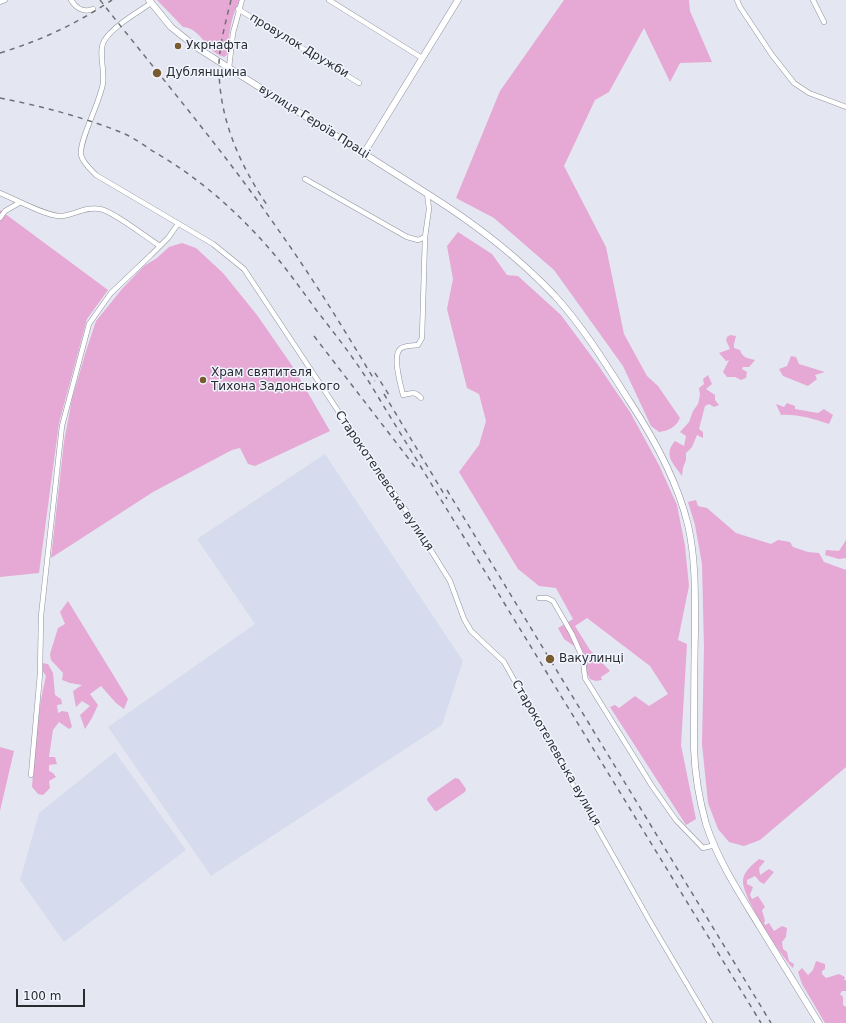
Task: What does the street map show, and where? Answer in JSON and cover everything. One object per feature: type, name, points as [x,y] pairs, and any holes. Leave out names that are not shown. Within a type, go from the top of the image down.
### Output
[{"type":"main road","points":[[364,153],[458,0]]},
{"type":"main road","name":"вулиця Героїв Праці","points":[[150,1],[171,27],[182,36],[229,68],[458,213],[500,244],[522,263],[556,297],[588,339],[641,418],[665,462],[680,496],[688,525],[694,572],[695,772],[699,796],[707,825],[723,863],[738,891],[819,1023]]},
{"type":"street","points":[[0,2],[5,0]]},
{"type":"street","points":[[71,0],[78,8],[87,11],[93,9]]},
{"type":"street","points":[[229,68],[233,33],[238,9],[242,0]]},
{"type":"street","points":[[329,0],[422,58]]},
{"type":"street","points":[[737,0],[740,7],[772,55],[794,83],[809,93],[846,107]]},
{"type":"street","points":[[812,0],[824,22]]},
{"type":"street","name":"Старокотелевська вулиця","points":[[150,1],[112,31],[104,41],[102,49],[104,69],[103,83],[99,100],[81,145],[81,156],[86,166],[96,175],[213,244],[244,269],[407,512],[450,581],[464,619],[471,631],[504,662],[652,925],[710,1023]]},
{"type":"street","name":"провулок Дружби","points":[[238,9],[359,83]]},
{"type":"street","points":[[305,179],[407,237],[418,240],[425,237]]},
{"type":"street","points":[[0,193],[19,203],[54,215],[62,216],[91,208],[101,209],[160,246]]},
{"type":"street","points":[[421,398],[418,394],[414,393],[403,396],[396,361],[397,354],[400,349],[418,345],[422,338],[425,237],[429,209],[427,193]]},
{"type":"street","points":[[0,218],[5,211],[19,203]]},
{"type":"street","points":[[0,206],[5,211]]},
{"type":"street","points":[[31,775],[40,674],[41,616],[62,426],[89,324],[111,293],[160,246],[178,224]]},
{"type":"street","points":[[539,598],[547,598],[553,601],[572,634],[583,658],[585,678],[652,786],[676,820],[703,848],[715,845]]},
{"type":"shaded area","points":[[157,0],[240,0],[234,12],[228,54],[224,57],[217,54],[195,32],[183,27]]},
{"type":"shaded area","points":[[564,0],[689,0],[690,11],[712,62],[680,63],[670,82],[644,28],[609,92],[595,100],[564,166],[606,247],[624,334],[647,376],[658,386],[680,418],[674,426],[659,432],[651,426],[623,366],[554,270],[494,218],[456,198],[500,91]]},
{"type":"shaded area","points":[[0,210],[108,290],[87,319],[59,423],[39,573],[0,577]]},
{"type":"shaded area","points":[[458,232],[492,254],[507,275],[518,276],[561,315],[630,412],[659,465],[677,505],[685,546],[689,586],[678,640],[687,644],[681,745],[696,819],[686,825],[610,707],[615,705],[619,708],[635,696],[649,706],[668,694],[650,666],[587,618],[575,626],[590,650],[610,671],[601,677],[602,680],[596,681],[590,679],[574,646],[564,639],[558,628],[573,619],[556,588],[539,586],[518,569],[459,472],[479,445],[486,421],[479,394],[467,388],[447,309],[453,279],[447,246]]},
{"type":"shaded area","points":[[182,243],[196,248],[223,273],[257,315],[293,367],[330,431],[255,466],[248,464],[240,448],[232,450],[153,492],[51,558],[64,442],[72,399],[96,321],[122,289],[144,266],[157,258],[169,247]]},
{"type":"shaded area","points":[[730,335],[736,336],[734,348],[740,350],[742,355],[755,360],[749,367],[743,367],[742,369],[747,372],[746,378],[741,380],[735,377],[727,377],[723,372],[729,360],[726,361],[719,353],[730,349],[726,340]]},
{"type":"shaded area","points":[[791,356],[796,357],[799,364],[825,372],[815,375],[817,379],[808,386],[783,376],[779,369],[787,366]]},
{"type":"shaded area","points":[[708,375],[712,384],[706,389],[715,395],[715,400],[719,405],[714,407],[709,404],[705,406],[699,429],[703,432],[703,438],[697,435],[692,447],[686,453],[682,476],[671,459],[671,446],[675,441],[684,446],[686,436],[680,432],[689,422],[693,411],[698,404],[700,395],[699,388],[704,384],[703,379]]},
{"type":"shaded area","points":[[787,403],[795,406],[795,409],[818,413],[824,409],[833,415],[829,424],[799,416],[781,415],[776,404],[784,407]]},
{"type":"shaded area","points":[[325,454],[463,661],[442,725],[211,876],[108,727],[255,624],[197,539]]},
{"type":"shaded area","points":[[696,500],[698,506],[707,508],[736,533],[771,544],[778,540],[790,542],[793,547],[808,552],[819,553],[824,562],[846,570],[846,767],[760,840],[744,846],[729,842],[718,829],[708,803],[702,744],[704,648],[702,564],[695,525],[688,502]]},
{"type":"shaded area","points":[[846,540],[846,558],[839,559],[825,555],[826,550],[839,551]]},
{"type":"shaded area","points":[[68,601],[128,699],[124,709],[116,703],[101,686],[90,694],[98,705],[85,729],[80,715],[90,706],[82,701],[76,707],[73,691],[82,685],[62,680],[63,673],[51,660],[50,654],[58,628],[65,624],[60,612]]},
{"type":"shaded area","points":[[42,663],[48,664],[53,673],[55,695],[61,699],[62,704],[57,705],[58,713],[62,711],[68,712],[72,727],[69,729],[59,722],[53,730],[49,757],[55,757],[57,764],[49,765],[49,771],[56,777],[49,781],[50,788],[43,795],[38,794],[32,787],[38,717],[46,676],[42,670]]},
{"type":"shaded area","points":[[0,747],[14,751],[0,811]]},
{"type":"shaded area","points":[[115,752],[186,850],[64,942],[20,880],[39,813]]},
{"type":"shaded area","points":[[455,778],[459,779],[466,789],[465,792],[435,811],[427,800],[428,797]]},
{"type":"shaded area","points":[[759,859],[765,861],[759,868],[760,875],[769,869],[774,872],[764,884],[755,876],[747,880],[747,884],[753,887],[750,895],[752,899],[758,896],[765,907],[762,910],[765,925],[769,923],[774,931],[782,926],[787,928],[786,937],[782,942],[783,949],[787,952],[789,961],[794,964],[793,968],[763,926],[748,899],[744,888],[743,880],[745,874]]},
{"type":"shaded area","points":[[816,961],[825,964],[825,969],[822,971],[822,974],[826,978],[839,974],[845,977],[844,980],[846,980],[846,991],[842,991],[840,994],[843,997],[843,1005],[846,1007],[846,1023],[825,1023],[802,984],[798,972],[802,968],[808,975],[813,970]]},
{"type":"railway","points":[[100,0],[256,199],[315,284],[375,381]]},
{"type":"railway","points":[[0,53],[30,43],[58,31],[85,17],[112,0]]},
{"type":"railway","points":[[231,0],[219,63],[222,102],[232,139],[248,174],[269,208]]},
{"type":"railway","points":[[0,98],[80,118],[110,128],[133,138],[210,190],[246,223],[273,253],[344,346],[369,382],[761,1023]]},
{"type":"railway","points":[[314,336],[415,467]]},
{"type":"railway","points":[[375,373],[391,398]]},
{"type":"railway","points":[[384,394],[447,499]]},
{"type":"railway","points":[[447,490],[771,1023]]},
{"type":"place","name":"Укрнафта","points":[[178,46]]},
{"type":"place","name":"Дублянщина","points":[[157,73]]},
{"type":"place","name":"Храм святителя Тихона Задонського","points":[[203,380]]},
{"type":"place","name":"Вакулинці","points":[[550,659]]}]
